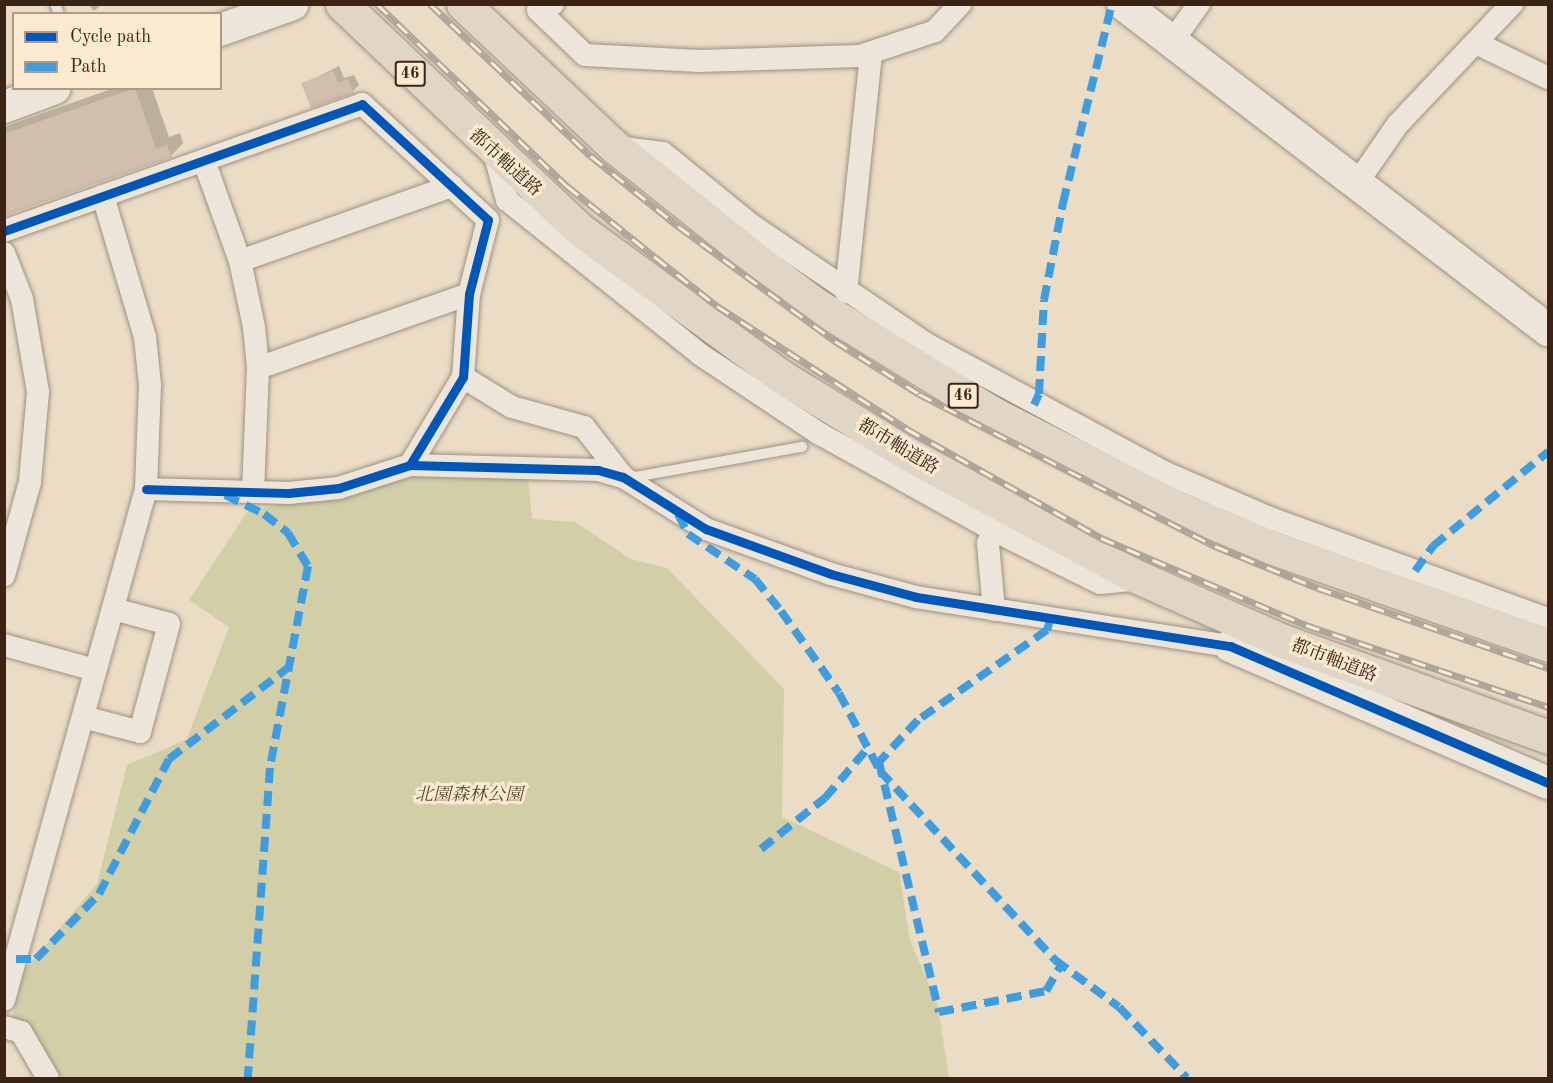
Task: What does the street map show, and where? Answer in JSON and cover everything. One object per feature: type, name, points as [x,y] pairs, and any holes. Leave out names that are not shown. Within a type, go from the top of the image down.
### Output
[{"type":"main road","name":"都市軸道路","points":[[342,4],[494,153],[579,229],[782,376],[1022,519],[1142,579],[1282,641],[1548,737]]},
{"type":"main road","name":"46","points":[[463,4],[615,147],[815,304],[992,413],[1178,508],[1366,584],[1548,645]]},
{"type":"street","points":[[222,29],[293,4]]},
{"type":"street","points":[[553,4],[538,10],[585,55],[699,61],[871,53],[935,31],[960,4]]},
{"type":"street","points":[[1123,4],[1548,330]]},
{"type":"street","points":[[1172,42],[1199,4]]},
{"type":"street","points":[[1357,183],[1398,124],[1512,4]]},
{"type":"street","points":[[1476,43],[1548,78]]},
{"type":"street","points":[[846,292],[871,53]]},
{"type":"street","points":[[4,106],[49,90]]},
{"type":"street","points":[[4,231],[362,104],[488,220],[469,294],[463,377],[410,465]]},
{"type":"street","points":[[615,147],[663,153],[846,292],[1034,405],[1145,463],[1357,551],[1548,619]]},
{"type":"street","points":[[494,153],[507,200],[701,355],[820,434],[993,530],[1100,583],[1142,579]]},
{"type":"street","points":[[204,161],[240,261],[258,369],[253,492]]},
{"type":"street","points":[[240,261],[452,186]]},
{"type":"street","points":[[4,1000],[146,489],[150,385],[145,338],[103,196]]},
{"type":"street","points":[[4,253],[22,299],[38,392],[30,482],[4,574]]},
{"type":"street","points":[[258,369],[469,294]]},
{"type":"street","points":[[463,377],[512,407],[584,427],[625,478],[706,528],[748,544],[915,597],[994,610],[1196,636],[1230,646],[1548,783]]},
{"type":"street","points":[[146,489],[253,492],[339,488],[410,465],[487,471],[574,468],[625,478]]},
{"type":"street","points":[[993,530],[988,544],[994,610]]},
{"type":"street","points":[[1357,551],[1366,584]]},
{"type":"street","points":[[1407,597],[1457,602],[1548,631]]},
{"type":"street","points":[[83,717],[140,732],[169,624],[113,609]]},
{"type":"street","points":[[4,645],[95,670]]},
{"type":"street","points":[[4,1028],[21,1032],[48,1078]]},
{"type":"lane","points":[[625,478],[802,447]]},
{"type":"green space","name":"北園森林公園","points":[[418,473],[528,477],[532,519],[575,522],[631,559],[667,568],[784,689],[782,817],[899,872],[910,940],[938,1006],[949,1078],[58,1078],[12,1020],[22,973],[97,884],[127,765],[187,739],[229,627],[189,600],[247,512]]},
{"type":"building","points":[[333,71],[338,83],[348,79],[354,93],[311,108],[301,83]]},
{"type":"building","points":[[129,90],[136,90],[156,149],[167,145],[172,157],[4,216],[4,134]]},
{"type":"railway","points":[[377,4],[567,186],[655,257],[717,306],[907,429],[1101,538],[1306,625],[1548,707]]},
{"type":"railway","points":[[430,4],[591,156],[678,226],[835,341],[919,394],[1215,546],[1318,588],[1548,668]]},
{"type":"marked path","points":[[1034,405],[1039,394],[1044,300],[1063,203],[1112,4]]},
{"type":"marked path","points":[[1415,571],[1433,546],[1548,452]]},
{"type":"marked path","points":[[225,495],[264,514],[288,533],[308,566],[270,768],[248,1078]]},
{"type":"marked path","points":[[678,514],[688,534],[755,579],[781,611],[839,693],[880,771],[1055,960],[1119,1007],[1187,1078]]},
{"type":"marked path","points":[[1051,617],[1047,630],[918,720],[879,762],[939,1012],[1046,991],[1061,965]]},
{"type":"marked path","points":[[16,959],[36,959],[99,894],[169,759],[290,666]]},
{"type":"marked path","points":[[761,849],[825,798],[868,748]]},
{"type":"cycle path","points":[[4,231],[362,104],[488,220],[469,294],[463,377],[410,465],[339,488],[288,493],[146,489]]},
{"type":"cycle path","points":[[410,465],[598,470],[623,477],[706,529],[831,574],[916,597],[1230,646],[1548,783]]}]
